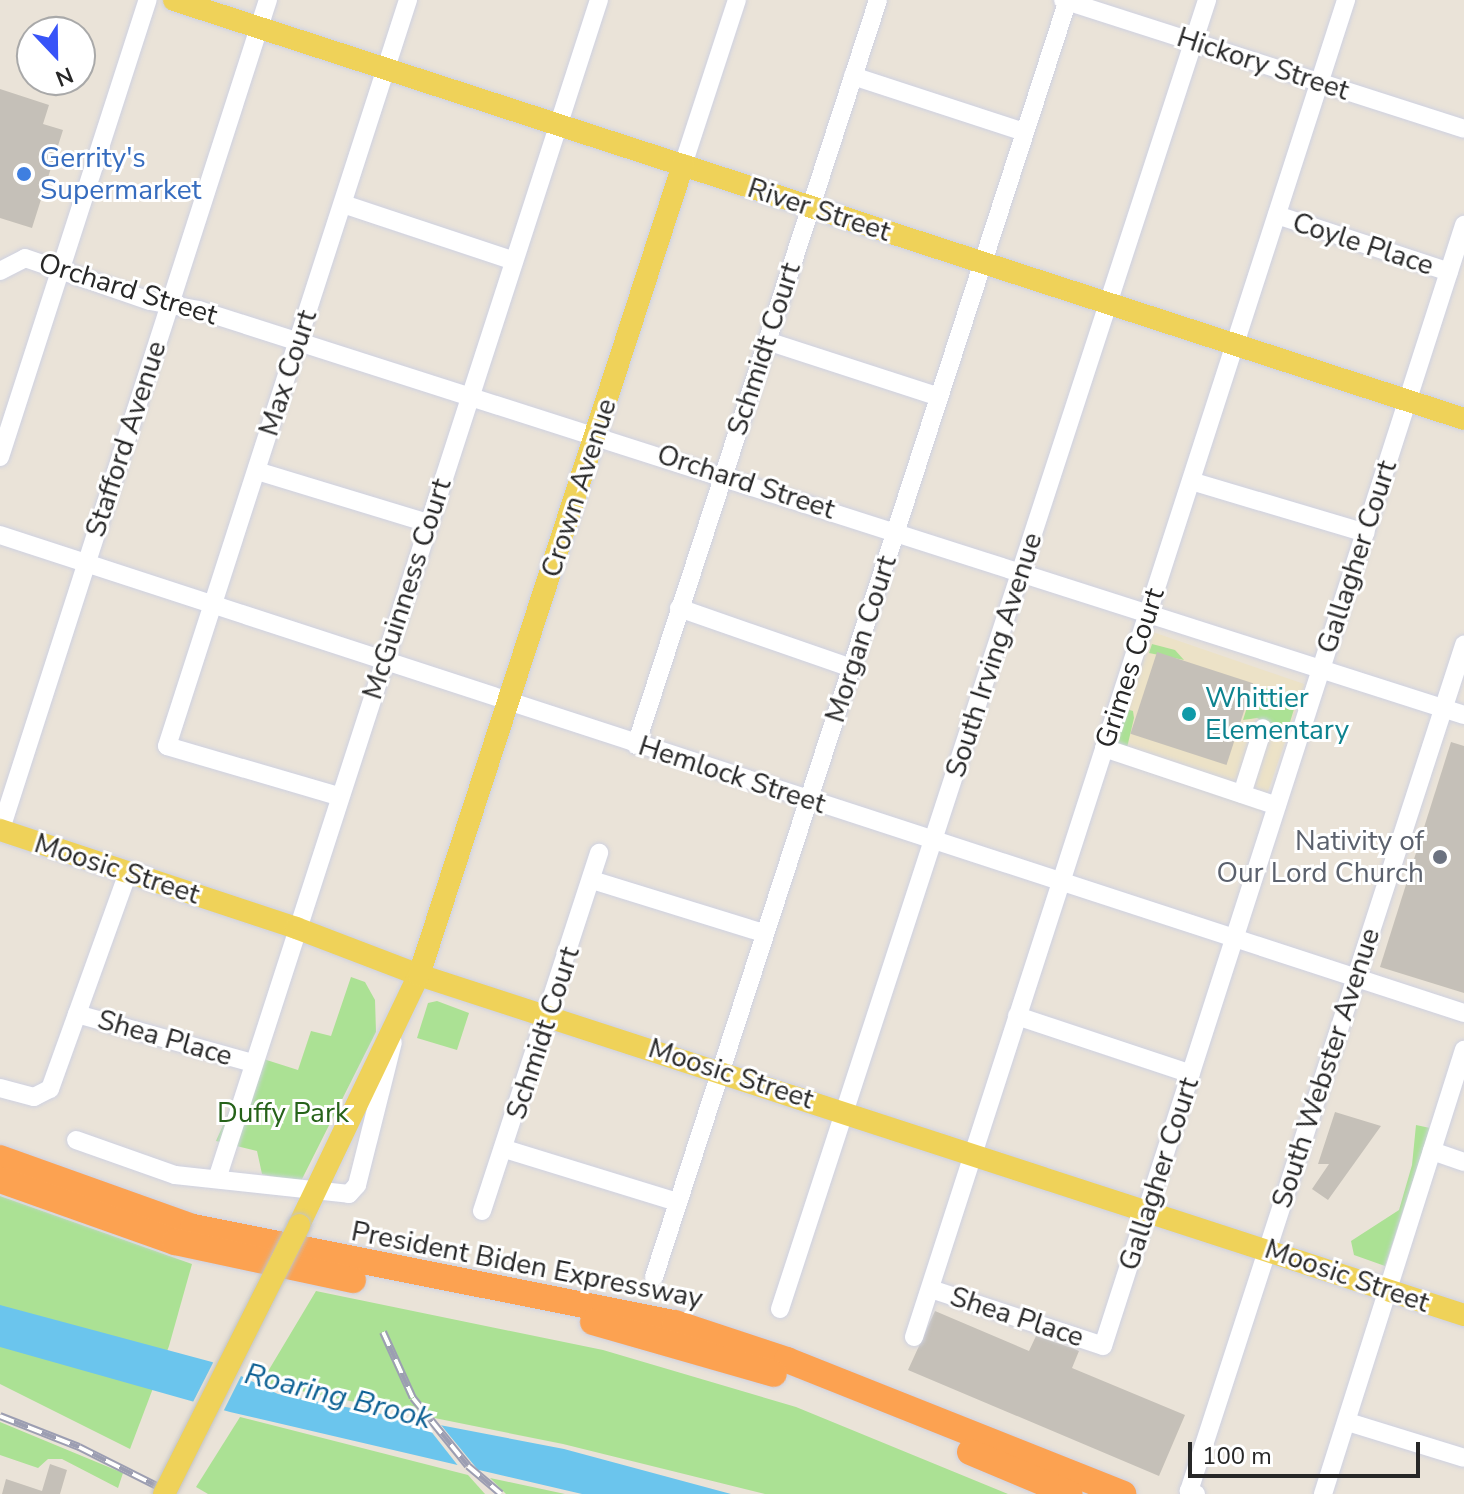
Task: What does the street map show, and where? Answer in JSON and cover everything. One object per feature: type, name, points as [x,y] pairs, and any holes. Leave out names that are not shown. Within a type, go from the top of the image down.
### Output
[{"type":"highway","name":"President Biden Expressway","points":[[0,1158],[193,1227],[685,1326],[787,1360],[1123,1494]]},
{"type":"highway","name":"President Biden Expressway","points":[[0,1180],[120,1226],[231,1257],[513,1305],[707,1352],[816,1388],[1070,1494]]},
{"type":"main road","name":"River Street","points":[[174,0],[385,72],[559,123],[1234,347],[1464,419]]},
{"type":"main road","name":"Crown Avenue","points":[[164,1494],[299,1225],[419,975],[683,165]]},
{"type":"main road","name":"Moosic Street","points":[[0,831],[296,928],[419,975],[548,1014],[1464,1315]]},
{"type":"street","points":[[0,457],[148,0]]},
{"type":"street","name":"Stafford Avenue","points":[[0,831],[268,0]]},
{"type":"street","name":"Max Court","points":[[338,796],[167,746],[408,0]]},
{"type":"street","name":"McGuinness Court","points":[[217,1179],[338,796],[385,663],[599,0]]},
{"type":"street","name":"Crown Avenue","points":[[683,165],[737,0]]},
{"type":"street","name":"Schmidt Court","points":[[636,745],[878,0]]},
{"type":"street","name":"South Irving Avenue","points":[[780,1309],[847,1112],[1207,0]]},
{"type":"street","name":"Grimes Court","points":[[914,1337],[1346,0]]},
{"type":"street","name":"Hickory Street","points":[[1066,1],[1464,129]]},
{"type":"street","name":"Morgan Court","points":[[654,1277],[1066,1]]},
{"type":"street","points":[[853,76],[1024,132]]},
{"type":"street","points":[[343,204],[514,261]]},
{"type":"street","name":"Coyle Place","points":[[1277,215],[1449,272]]},
{"type":"street","name":"Gallagher Court","points":[[1103,1346],[1464,225]]},
{"type":"street","name":"Orchard Street","points":[[0,271],[25,258],[170,305],[297,340],[470,393],[1020,574],[1464,715]]},
{"type":"street","points":[[767,341],[939,397]]},
{"type":"street","points":[[257,471],[428,523]]},
{"type":"street","points":[[1191,481],[1365,533]]},
{"type":"street","name":"Hemlock Street","points":[[0,535],[508,704],[1464,1013]]},
{"type":"street","points":[[679,608],[851,668]]},
{"type":"street","name":"South Webster Avenue","points":[[1192,1493],[1353,979],[1464,645]]},
{"type":"street","points":[[1242,794],[1263,728]]},
{"type":"street","points":[[1104,748],[1277,806]]},
{"type":"street","name":"Schmidt Court","points":[[482,1211],[505,1149],[599,853]]},
{"type":"street","points":[[0,1088],[34,1097],[50,1089],[128,872]]},
{"type":"street","points":[[592,880],[763,933]]},
{"type":"street","name":"Shea Place","points":[[77,1014],[253,1063]]},
{"type":"street","points":[[1017,1016],[1191,1074]]},
{"type":"street","points":[[76,1140],[175,1175],[343,1196],[357,1185],[396,1025]]},
{"type":"street","points":[[1323,1494],[1464,1050]]},
{"type":"street","points":[[505,1149],[677,1202]]},
{"type":"street","points":[[1432,1151],[1464,1162]]},
{"type":"street","name":"Shea Place","points":[[931,1289],[1103,1346]]},
{"type":"street","points":[[1348,1422],[1464,1458]]},
{"type":"shaded area","points":[[1147,630],[1305,684],[1261,812],[1103,758]]},
{"type":"green space","points":[[1152,644],[1175,650],[1184,660],[1149,653]]},
{"type":"green space","points":[[1254,685],[1298,696],[1287,732],[1257,718],[1243,720]]},
{"type":"green space","points":[[1123,708],[1133,711],[1134,718],[1126,752],[1115,745]]},
{"type":"green space","name":"Duffy Park","points":[[351,977],[365,982],[375,1000],[376,1032],[300,1183],[262,1174],[257,1151],[216,1141],[254,1056],[298,1070],[311,1031],[331,1036]]},
{"type":"green space","points":[[437,1001],[469,1013],[457,1050],[417,1038],[428,1003]]},
{"type":"green space","points":[[1416,1125],[1430,1128],[1385,1266],[1354,1255],[1351,1241],[1399,1210],[1412,1165]]},
{"type":"green space","points":[[0,1196],[192,1264],[169,1346],[130,1449],[0,1384]]},
{"type":"green space","points":[[316,1291],[603,1350],[796,1407],[1008,1494],[765,1494],[563,1444],[261,1383]]},
{"type":"green space","points":[[240,1417],[468,1475],[485,1494],[208,1494],[196,1487]]},
{"type":"green space","points":[[0,1422],[123,1473],[118,1488],[62,1459],[48,1459],[38,1468],[0,1455]]},
{"type":"green space","points":[[490,1478],[565,1494],[506,1494]]},
{"type":"water","points":[[0,1305],[212,1362],[278,1394],[564,1449],[731,1494],[582,1494],[230,1412],[0,1347]]},
{"type":"pier","points":[[215,1359],[243,1372],[222,1414],[191,1406]]},
{"type":"pier","points":[[419,1416],[436,1419],[483,1476],[463,1472]]},
{"type":"building","name":"Gerrity's Supermarket","points":[[0,89],[49,105],[43,124],[63,130],[32,228],[0,218]]},
{"type":"building","name":"Whittier Elementary","points":[[1157,652],[1253,683],[1226,765],[1130,734]]},
{"type":"building","name":"Nativity of Our Lord Church","points":[[1451,742],[1464,746],[1464,993],[1380,967]]},
{"type":"building","points":[[1335,1112],[1381,1126],[1328,1200],[1312,1189],[1329,1164],[1318,1164]]},
{"type":"building","points":[[935,1311],[1029,1351],[1036,1336],[1072,1348],[1079,1351],[1072,1368],[1185,1415],[1159,1476],[908,1370]]},
{"type":"building","points":[[50,1464],[67,1470],[60,1494],[2,1494],[6,1479],[42,1491]]},
{"type":"railway","points":[[383,1332],[413,1398],[468,1466],[501,1494]]},
{"type":"railway","points":[[0,1416],[79,1447],[173,1494]]},
{"type":"place","name":"Gerrity's Supermarket","points":[[24,174]]},
{"type":"place","name":"Whittier Elementary","points":[[1189,714]]},
{"type":"place","name":"Nativity of Our Lord Church","points":[[1440,857]]},
{"type":"water label","name":"Roaring Brook","points":[[338,1397]]}]
